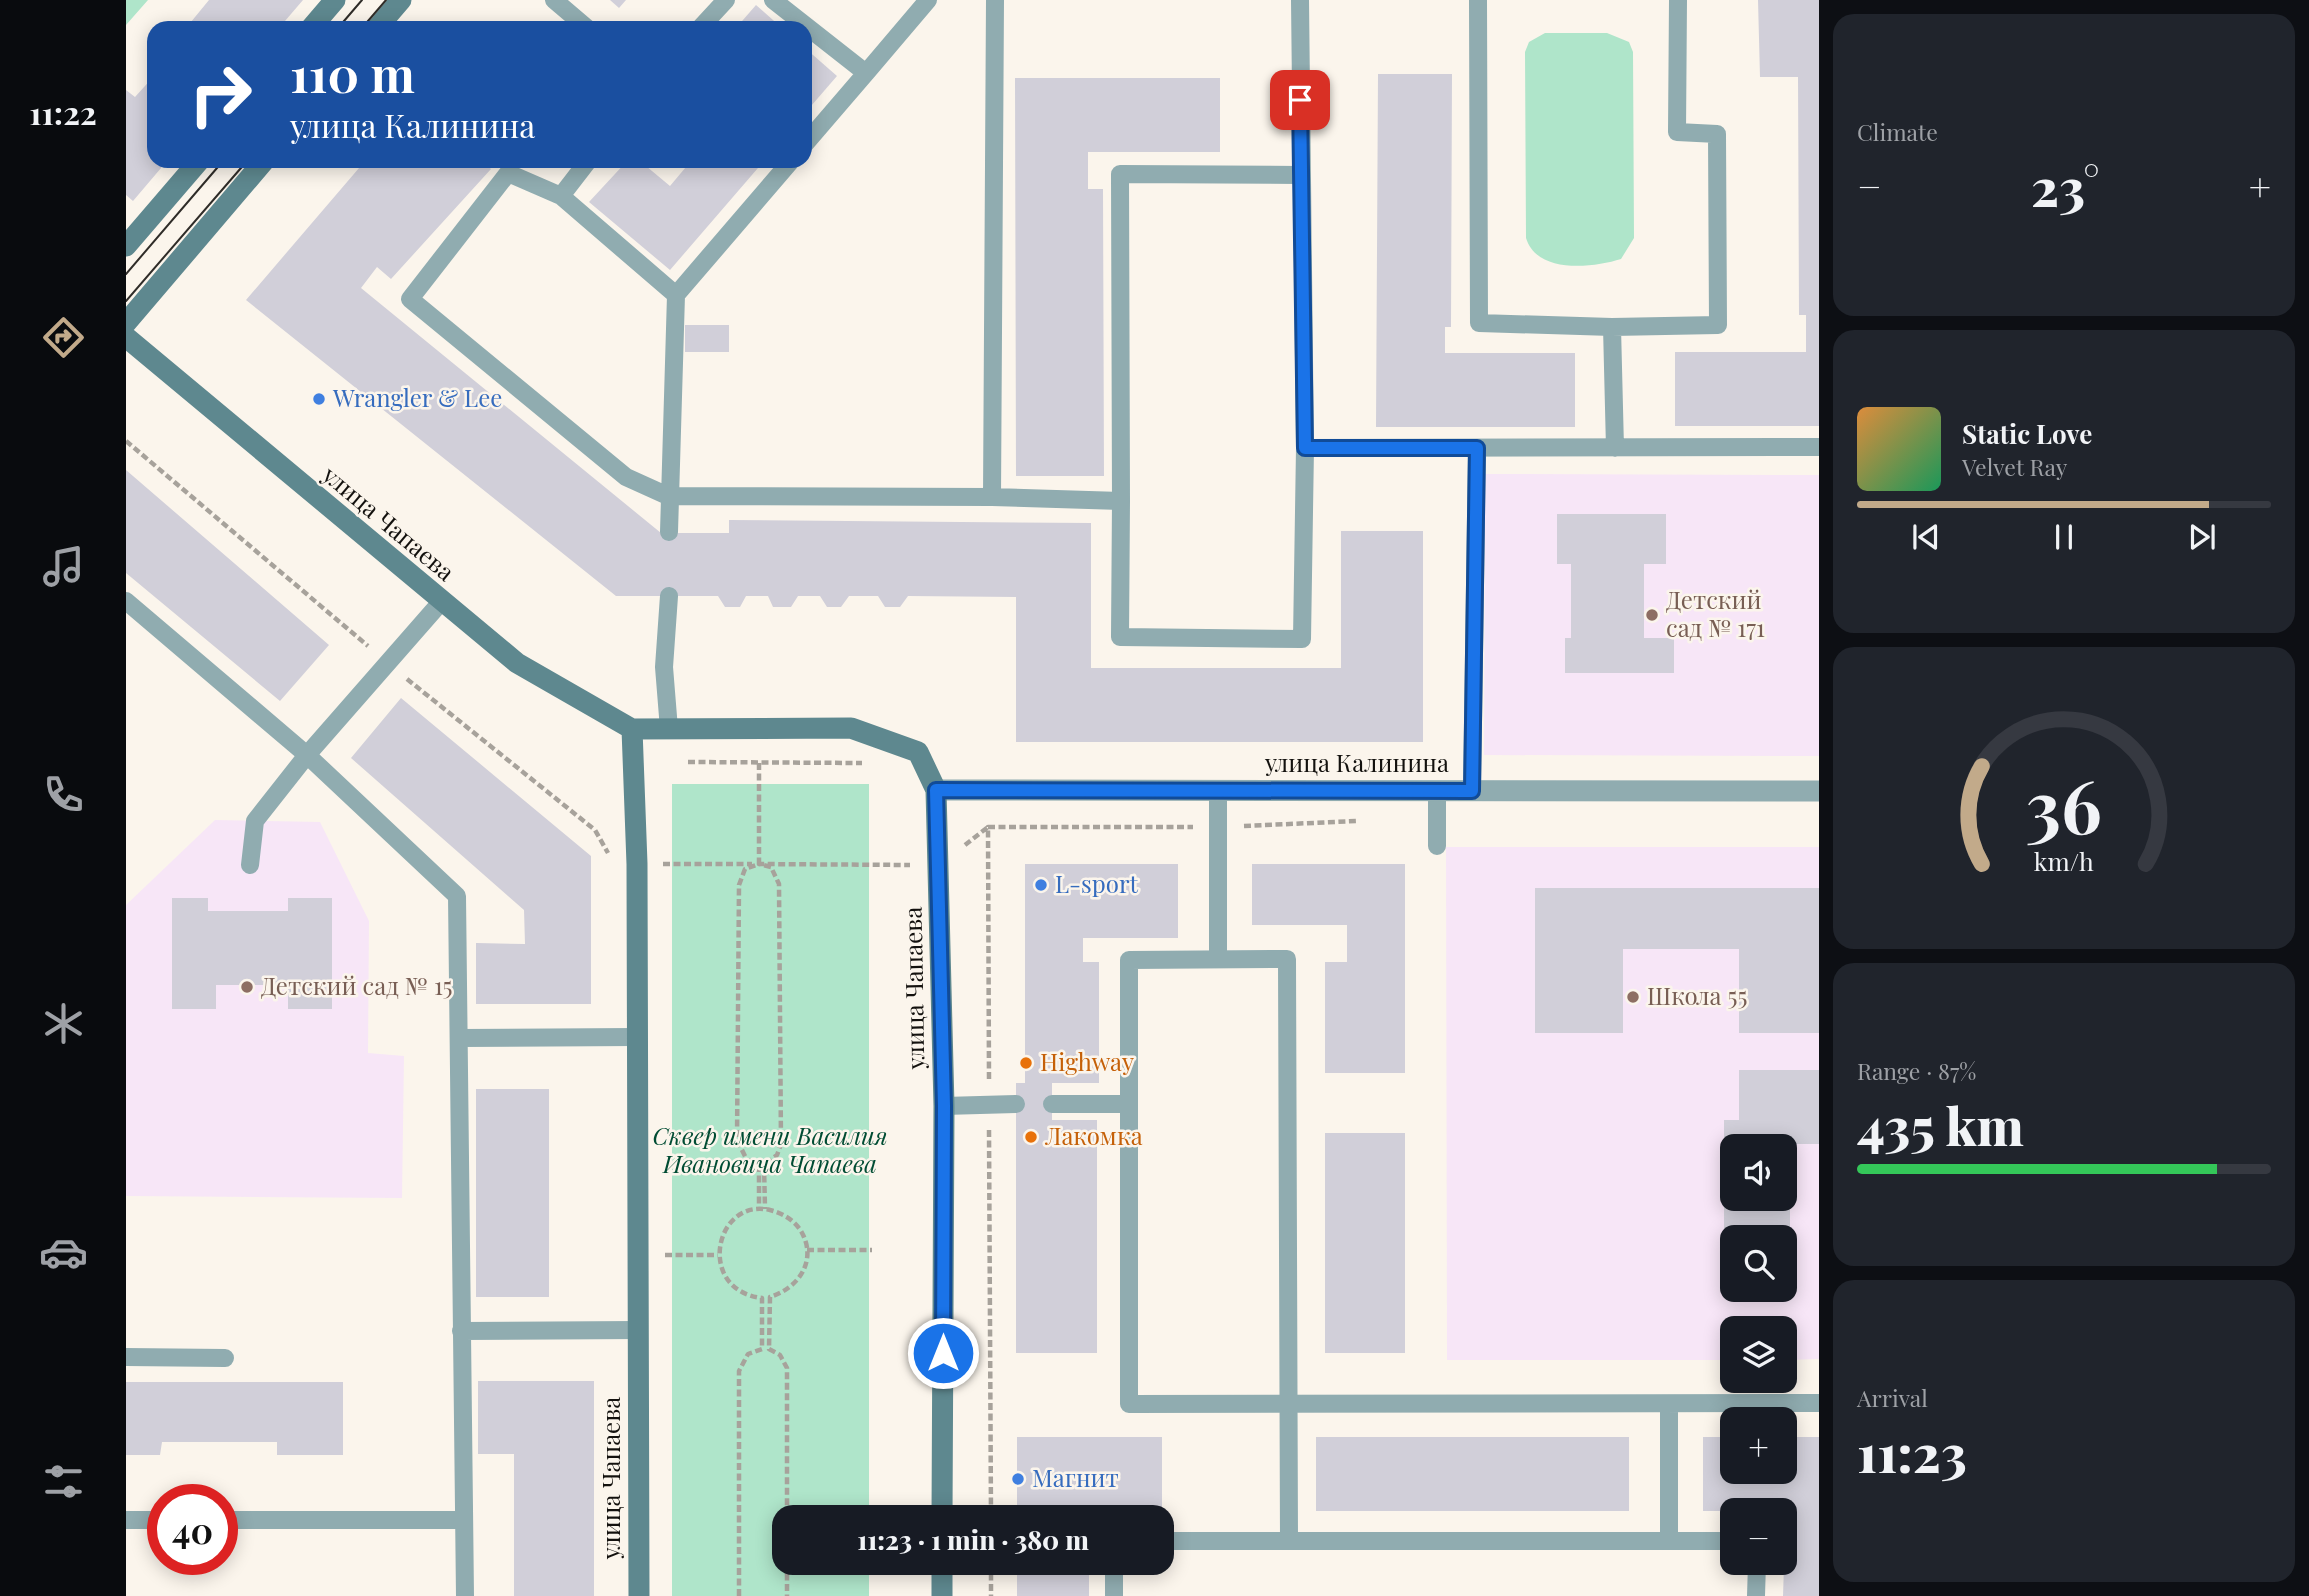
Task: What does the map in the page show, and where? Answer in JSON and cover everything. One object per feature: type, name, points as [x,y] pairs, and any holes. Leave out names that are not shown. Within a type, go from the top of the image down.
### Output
[{"type":"street","points":[[318,21],[335,0]]},
{"type":"street","points":[[383,21],[401,0]]},
{"type":"street","points":[[126,246],[192,168]]},
{"type":"street","points":[[126,323],[258,168]]},
{"type":"street","name":"улица Чапаева","points":[[126,337],[517,663],[632,729],[851,728],[918,752],[936,790],[944,1106],[942,1505]]},
{"type":"street","name":"улица Чапаева","points":[[632,729],[636,864],[639,1596]]},
{"type":"street","name":"улица Калинина","points":[[936,790],[1819,791]]},
{"type":"street","points":[[942,1575],[942,1596]]},
{"type":"lane","points":[[554,0],[579,21]]},
{"type":"lane","points":[[706,21],[726,0]]},
{"type":"lane","points":[[773,0],[800,21]]},
{"type":"lane","points":[[812,136],[929,0]]},
{"type":"lane","points":[[992,497],[995,0]]},
{"type":"lane","points":[[1300,0],[1305,448],[1302,639],[1120,637],[1120,174],[1300,175]]},
{"type":"lane","points":[[1478,0],[1479,323],[1612,327],[1718,325],[1717,134],[1677,132],[1678,0]]},
{"type":"lane","points":[[812,31],[866,73]]},
{"type":"lane","points":[[561,196],[583,168]]},
{"type":"lane","points":[[669,532],[676,295],[784,168]]},
{"type":"lane","points":[[676,295],[561,196],[508,173],[411,299],[626,477],[668,496],[992,497],[1121,501]]},
{"type":"lane","points":[[1612,327],[1615,448]]},
{"type":"lane","points":[[1305,448],[1819,447]]},
{"type":"lane","points":[[1472,791],[1477,448]]},
{"type":"lane","points":[[669,596],[664,667],[669,729]]},
{"type":"lane","points":[[126,601],[307,755],[457,896],[466,1596]]},
{"type":"lane","points":[[250,865],[255,821],[307,755],[441,602]]},
{"type":"lane","points":[[1218,790],[1218,959]]},
{"type":"lane","points":[[1437,791],[1437,845]]},
{"type":"lane","points":[[1289,1541],[1288,1404],[1287,959],[1129,960],[1129,1404],[1288,1404],[1669,1404],[1819,1403]]},
{"type":"lane","points":[[460,1038],[635,1037]]},
{"type":"lane","points":[[944,1106],[1016,1104]]},
{"type":"lane","points":[[1052,1104],[1129,1104]]},
{"type":"lane","points":[[461,1331],[638,1330]]},
{"type":"lane","points":[[126,1357],[225,1358]]},
{"type":"lane","points":[[1669,1404],[1669,1541]]},
{"type":"lane","points":[[126,1520],[147,1520]]},
{"type":"lane","points":[[238,1520],[464,1520]]},
{"type":"lane","points":[[1174,1541],[1720,1541]]},
{"type":"lane","points":[[1114,1575],[1114,1596]]},
{"type":"lane","points":[[1756,1596],[1757,1575]]},
{"type":"path","points":[[688,762],[870,763]]},
{"type":"path","points":[[759,763],[759,864]]},
{"type":"path","points":[[662,864],[872,865]]},
{"type":"path","points":[[759,864],[771,867],[779,884],[781,1144],[777,1155],[761,1165],[747,1160],[740,1152],[737,1127],[739,880],[745,869],[759,864]]},
{"type":"path","points":[[761,1165],[762,1209]]},
{"type":"path","points":[[739,1596],[739,1371],[748,1354],[762,1349],[762,1298],[743,1293],[732,1286],[721,1269],[719,1255],[720,1242],[729,1225],[749,1211],[762,1209],[792,1220],[800,1230],[808,1259],[797,1281],[789,1289],[770,1297],[769,1349],[780,1355],[787,1368],[788,1505]]},
{"type":"path","points":[[807,1250],[872,1250]]},
{"type":"path","points":[[665,1255],[719,1255]]},
{"type":"path","points":[[788,1575],[788,1596]]},
{"type":"path","points":[[991,1575],[991,1596]]},
{"type":"shaded area","name":"Детский сад № 171","points":[[1485,474],[1819,475],[1819,756],[1484,755]]},
{"type":"shaded area","name":"Детский сад № 15","points":[[215,820],[320,822],[369,921],[368,1053],[404,1056],[402,1198],[126,1196],[126,905]]},
{"type":"shaded area","name":"Школа 55","points":[[1446,847],[1819,847],[1819,1359],[1797,1360],[1797,1316],[1720,1316],[1720,1360],[1447,1360]]},
{"type":"green space","points":[[126,0],[148,0],[126,25]]},
{"type":"green space","points":[[1545,33],[1607,33],[1629,42],[1633,52],[1634,238],[1621,259],[1581,266],[1553,263],[1532,250],[1526,238],[1525,52],[1529,42]]},
{"type":"green space","name":"Сквер имени Василия Ивановича Чапаева","points":[[672,784],[869,784],[869,1505],[772,1505],[772,1575],[869,1575],[869,1596],[672,1596]]},
{"type":"building","points":[[209,0],[303,0],[285,21],[192,21]]},
{"type":"building","points":[[610,0],[626,0],[619,8]]},
{"type":"building","points":[[1758,0],[1819,0],[1819,426],[1675,426],[1675,352],[1806,352],[1806,315],[1799,315],[1798,77],[1760,77]]},
{"type":"building","points":[[756,5],[774,21],[742,21]]},
{"type":"building","points":[[812,54],[837,76],[812,105]]},
{"type":"building","points":[[1378,74],[1452,74],[1451,327],[1445,327],[1445,353],[1575,353],[1575,427],[1376,427]]},
{"type":"building","points":[[1015,78],[1220,78],[1220,152],[1088,152],[1088,189],[1103,189],[1104,476],[1016,476]]},
{"type":"building","points":[[147,84],[147,168],[161,168],[133,201],[126,195],[126,90],[135,97]]},
{"type":"building","points":[[359,168],[490,168],[391,279],[377,267],[361,288],[661,533],[729,533],[729,520],[1091,523],[1091,668],[1341,668],[1341,531],[1423,531],[1423,742],[1016,742],[1016,597],[908,596],[900,607],[885,607],[878,596],[849,596],[841,607],[827,607],[820,596],[798,596],[791,607],[773,607],[768,596],[746,596],[740,607],[725,607],[718,596],[616,596],[246,300]]},
{"type":"building","points":[[621,168],[648,168],[670,186],[685,168],[758,168],[670,270],[589,202]]},
{"type":"building","points":[[685,325],[729,325],[729,352],[685,352]]},
{"type":"building","points":[[126,470],[329,645],[280,701],[126,573]]},
{"type":"building","points":[[1557,514],[1666,514],[1666,564],[1644,564],[1644,638],[1674,638],[1674,673],[1565,673],[1565,638],[1571,638],[1571,564],[1557,564]]},
{"type":"building","points":[[401,698],[591,856],[591,1004],[476,1004],[476,943],[525,944],[524,910],[351,758]]},
{"type":"building","points":[[1025,864],[1178,864],[1178,938],[1083,938],[1083,962],[1099,962],[1099,1083],[1052,1083],[1052,1120],[1097,1120],[1097,1353],[1016,1353],[1016,1083],[1025,1083]]},
{"type":"building","points":[[1252,864],[1405,864],[1405,1073],[1325,1073],[1325,962],[1347,962],[1347,925],[1252,925]]},
{"type":"building","points":[[1535,888],[1819,888],[1819,1033],[1739,1033],[1739,949],[1623,949],[1623,1033],[1535,1033]]},
{"type":"building","points":[[172,898],[208,898],[208,911],[288,911],[288,898],[332,898],[332,1009],[288,1009],[288,985],[216,985],[216,1009],[172,1009]]},
{"type":"building","points":[[1739,1070],[1819,1070],[1819,1144],[1797,1144],[1797,1134],[1724,1134],[1724,1120],[1739,1120]]},
{"type":"building","points":[[476,1089],[549,1089],[549,1297],[476,1297]]},
{"type":"building","points":[[1325,1133],[1405,1133],[1405,1353],[1325,1353]]},
{"type":"building","points":[[1724,1211],[1790,1211],[1790,1225],[1724,1225]]},
{"type":"building","points":[[478,1381],[594,1381],[594,1596],[514,1596],[514,1454],[478,1454]]},
{"type":"building","points":[[126,1382],[343,1382],[343,1455],[277,1455],[277,1442],[162,1442],[160,1455],[126,1455]]},
{"type":"building","points":[[1017,1437],[1162,1437],[1162,1505],[1017,1505]]},
{"type":"building","points":[[1316,1437],[1629,1437],[1629,1511],[1316,1511]]},
{"type":"building","points":[[1703,1437],[1720,1437],[1720,1484],[1797,1484],[1797,1437],[1819,1437],[1819,1596],[1783,1596],[1784,1575],[1797,1575],[1797,1498],[1720,1498],[1720,1511],[1703,1511]]},
{"type":"building","points":[[1017,1575],[1089,1575],[1089,1596],[1017,1596]]},
{"type":"tram line","points":[[344,21],[362,0]]},
{"type":"tram line","points":[[368,21],[386,0]]},
{"type":"tram line","points":[[126,274],[217,168]]},
{"type":"tram line","points":[[126,301],[241,168]]},
{"type":"place","name":"Wrangler & Lee","points":[[319,399]]},
{"type":"place","name":"Детский сад № 171","points":[[1652,615]]},
{"type":"place","name":"L-sport","points":[[1041,885]]},
{"type":"place","name":"Детский сад № 15","points":[[247,987]]},
{"type":"place","name":"Школа 55","points":[[1633,997]]},
{"type":"place","name":"Highway","points":[[1026,1063]]},
{"type":"place","name":"Лакомка","points":[[1031,1137]]},
{"type":"place","name":"Магнит","points":[[1018,1479]]},
{"type":"route","points":[[943,1353],[944,1106],[936,790],[1472,791],[1477,448],[1305,448],[1300,100]]}]
